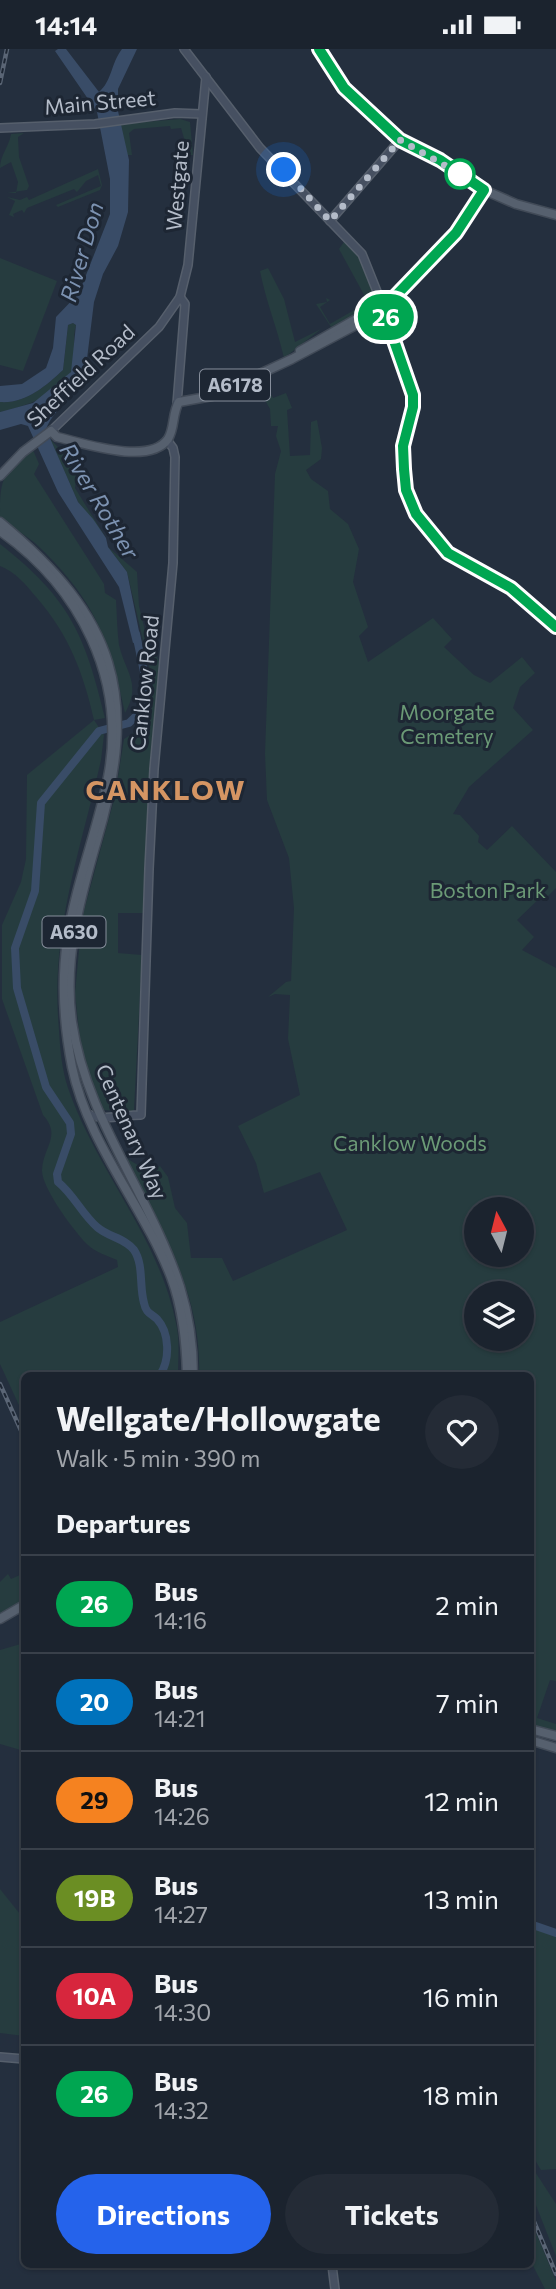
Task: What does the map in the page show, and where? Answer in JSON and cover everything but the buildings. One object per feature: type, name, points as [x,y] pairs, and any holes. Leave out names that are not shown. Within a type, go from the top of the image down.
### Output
[{"type":"main road","points":[[484,190],[516,204]]},
{"type":"main road","name":"A6178","points":[[179,403],[212,396],[368,319],[456,233],[484,190]]},
{"type":"main road","points":[[475,204],[487,199],[556,215]]},
{"type":"main road","points":[[382,306],[414,401],[403,446],[406,490],[416,514],[448,553],[511,588],[556,627]]},
{"type":"main road","name":"A6178","points":[[327,334],[382,306]]},
{"type":"main road","points":[[368,319],[382,320],[389,325]]},
{"type":"main road","name":"A6178","points":[[327,334],[332,336],[349,329]]},
{"type":"main road","points":[[286,361],[327,334]]},
{"type":"main road","name":"A6178","points":[[305,347],[319,345]]},
{"type":"main road","name":"Canklow Road","points":[[167,440],[179,403]]},
{"type":"main road","points":[[50,432],[57,437],[128,452],[151,449],[167,440]]},
{"type":"main road","name":"Sheffield Road","points":[[0,476],[50,432]]},
{"type":"main road","name":"Centenary Way","points":[[0,522],[49,564],[81,604],[110,670],[116,718],[111,788],[80,902],[70,971],[72,1022],[84,1076],[175,1271],[189,1324],[194,1372]]},
{"type":"main road","name":"Centenary Way","points":[[0,531],[42,565],[77,609],[104,672],[116,718]]},
{"type":"main road","name":"Centenary Way","points":[[88,1114],[77,1087],[69,1051],[65,1011],[65,957],[78,886],[101,808],[115,746]]},
{"type":"main road","name":"A630","points":[[88,1114],[170,1276],[184,1326],[187,1372]]},
{"type":"main road","points":[[98,1137],[102,1119]]},
{"type":"main road","points":[[0,1619],[21,1607]]},
{"type":"main road","points":[[534,1730],[556,1735]]},
{"type":"main road","points":[[534,1741],[556,1748]]},
{"type":"street","points":[[184,49],[260,148],[365,259],[382,306]]},
{"type":"street","points":[[319,49],[344,88],[400,140],[440,160],[484,190]]},
{"type":"street","name":"Westgate","points":[[180,297],[188,265],[206,77]]},
{"type":"street","name":"Main Street","points":[[3,128],[95,124],[174,113],[202,114]]},
{"type":"street","points":[[330,221],[400,140]]},
{"type":"street","points":[[179,403],[177,387],[185,304],[180,297]]},
{"type":"street","name":"Sheffield Road","points":[[50,432],[159,327],[180,297]]},
{"type":"street","name":"Canklow Road","points":[[102,1119],[113,1115],[141,1115],[153,783],[173,563],[174,457],[173,448],[167,440]]},
{"type":"street","points":[[88,1114],[102,1119]]},
{"type":"street","points":[[0,2057],[21,2059]]},
{"type":"street","points":[[332,2268],[335,2289]]},
{"type":"green space","points":[[180,119],[190,122],[193,155],[189,155],[181,128],[171,129],[170,126],[134,129],[129,133],[132,155],[127,155],[120,124]]},
{"type":"green space","points":[[24,133],[18,137],[19,157],[29,186],[27,190],[16,192],[18,182],[11,162],[0,168],[0,163],[11,134]]},
{"type":"green space","points":[[98,169],[102,185],[100,190],[58,207],[56,205],[101,186],[98,175],[86,181],[77,192],[74,189],[27,208],[24,213],[22,210],[13,214],[14,217],[9,215],[15,201],[7,197],[20,200],[27,197],[29,200]]},
{"type":"green space","points":[[346,239],[359,256],[376,298],[360,312],[331,327],[316,304],[327,302],[326,298],[330,300],[320,307],[330,324],[368,302],[339,249]]},
{"type":"green space","points":[[0,258],[57,281],[23,371],[0,365]]},
{"type":"green space","points":[[268,268],[284,299],[295,342],[321,329],[284,358],[260,271]]},
{"type":"green space","points":[[68,325],[76,325],[73,365],[63,384],[44,397],[0,412],[0,402],[26,397],[42,388],[63,370]]},
{"type":"green space","points":[[268,389],[273,398],[286,393],[292,408],[287,410],[290,456],[310,455],[311,422],[317,420],[322,448],[321,459],[306,470],[311,479],[328,491],[330,509],[348,524],[359,549],[353,582],[368,627],[359,636],[368,662],[433,618],[452,639],[444,647],[474,675],[490,683],[522,657],[535,673],[520,687],[513,708],[533,730],[469,787],[453,814],[460,815],[479,836],[478,842],[487,850],[512,826],[556,872],[556,888],[545,899],[542,896],[517,920],[534,937],[522,950],[556,968],[556,1681],[550,1680],[537,1718],[556,1724],[556,1733],[534,1727],[534,1372],[199,1372],[194,1316],[186,1288],[164,1235],[123,1156],[149,1172],[160,1166],[168,1177],[175,1208],[187,1223],[191,1258],[222,1258],[233,1281],[347,1230],[320,1172],[264,1193],[256,1163],[238,1126],[300,1095],[288,1039],[290,995],[275,994],[268,997],[291,981],[294,908],[289,858],[267,800],[265,754],[275,474],[281,451],[276,436],[278,426],[271,426],[270,409],[261,393]]},
{"type":"green space","points":[[50,439],[61,450],[80,454],[75,488],[106,538],[78,502]]},
{"type":"green space","points":[[33,450],[39,464],[34,474],[104,584],[105,593],[116,600],[119,645],[132,685],[130,703],[125,713],[113,662],[85,600],[55,562],[0,517],[5,478]]},
{"type":"green space","points":[[0,544],[43,582],[71,620],[90,663],[105,718],[94,720],[85,686],[58,626],[29,588],[0,566]]},
{"type":"green space","points":[[108,547],[137,572],[139,606],[148,643],[161,664],[153,733],[143,913],[118,913],[118,953],[142,955],[134,1110],[131,1112],[104,1110],[99,1105],[81,1050],[75,993],[82,918],[115,796],[124,739],[135,732],[150,707],[153,683],[127,572]]},
{"type":"green space","points":[[94,720],[104,735],[101,760],[63,926],[57,994],[59,1037],[64,1074],[80,1118],[142,1232],[168,1292],[177,1329],[178,1372],[21,1372],[21,1410],[0,1364],[0,1322],[118,1267],[117,1260],[94,1250],[82,1239],[67,1220],[43,1178],[43,1162],[51,1129],[43,1115],[2,999],[2,925],[21,882],[26,859],[27,775]]},
{"type":"green space","points":[[8,1574],[11,1579],[21,1577],[21,1601],[0,1614],[0,1582]]},
{"type":"green space","points":[[21,1644],[21,1750],[0,1744],[0,1650]]},
{"type":"green space","points":[[0,1889],[21,1915],[21,2036],[0,2033]]},
{"type":"green space","points":[[534,1924],[556,1937],[556,2169],[541,2170],[534,2159]]},
{"type":"green space","points":[[534,2170],[556,2204],[556,2256],[534,2200]]},
{"type":"green space","points":[[534,2228],[556,2281],[556,2289],[545,2289],[534,2268]]},
{"type":"water","points":[[66,49],[99,92],[107,83],[122,49],[137,49],[118,89],[118,111],[129,160],[128,212],[118,246],[103,274],[94,302],[85,375],[46,429],[78,502],[93,519],[106,538],[108,547],[127,572],[141,641],[133,643],[119,587],[58,492],[28,426],[21,424],[0,430],[0,412],[33,403],[71,372],[76,325],[73,323],[68,325],[63,370],[42,388],[26,397],[0,402],[0,386],[22,384],[46,368],[53,348],[56,317],[79,293],[110,214],[110,179],[97,112],[55,51]]},
{"type":"waterway","name":"River Rother","points":[[136,634],[147,686],[144,708],[129,723],[99,731],[41,803],[35,891],[15,948],[17,988],[46,1087],[70,1123],[71,1134],[57,1174],[58,1182],[97,1227],[134,1250],[139,1262],[145,1306],[161,1325],[166,1339],[166,1362],[162,1372]]},
{"type":"waterway","name":"River Rother","points":[[534,1925],[556,1933]]},
{"type":"railway","points":[[0,83],[7,49]]},
{"type":"railway","points":[[0,1384],[21,1430]]},
{"type":"railway","points":[[534,2222],[556,2274]]},
{"type":"bus line","name":"26","points":[[319,49],[344,88],[400,140],[440,160],[484,190],[456,233],[383,309],[414,401],[403,446],[404,482],[416,514],[445,550],[467,566],[511,588],[556,627]]},
{"type":"district","name":"CANKLOW","points":[[166,790]]},
{"type":"route","points":[[284,170],[330,221],[400,140],[440,160],[460,174]]},
{"type":"water label","name":"River Don","points":[[82,252]]},
{"type":"park label","name":"Moorgate Cemetery","points":[[447,725]]},
{"type":"park label","name":"Boston Park","points":[[488,891]]},
{"type":"park label","name":"Canklow Woods","points":[[410,1144]]}]
